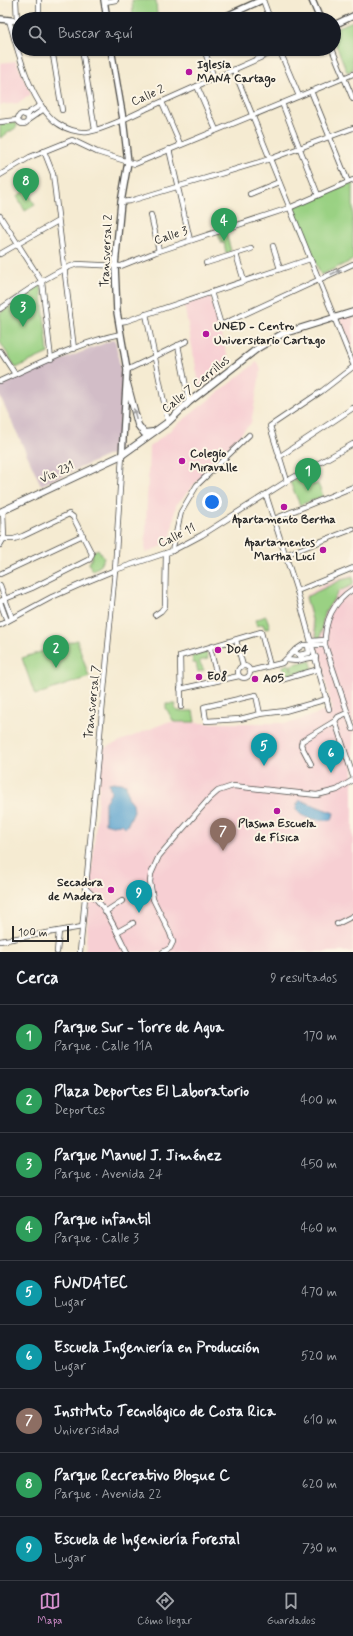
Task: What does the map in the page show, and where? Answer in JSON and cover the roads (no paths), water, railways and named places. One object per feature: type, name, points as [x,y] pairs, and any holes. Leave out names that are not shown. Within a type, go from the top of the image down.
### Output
[{"type":"main road","name":"Calle 7 Cerrillos","points":[[122,455],[168,422],[190,402],[258,348],[282,334],[353,312]]},
{"type":"main road","points":[[127,383],[139,427],[144,433],[154,432]]},
{"type":"main road","name":"Vía 231","points":[[1,511],[122,455]]},
{"type":"street","points":[[16,0],[17,12]]},
{"type":"street","points":[[39,0],[39,12]]},
{"type":"street","points":[[107,4],[116,0]]},
{"type":"street","points":[[235,12],[262,0],[267,12]]},
{"type":"street","points":[[312,0],[317,12]]},
{"type":"street","points":[[341,22],[353,16]]},
{"type":"street","points":[[0,19],[12,20]]},
{"type":"street","points":[[9,20],[12,29]]},
{"type":"street","points":[[18,120],[20,115],[25,115],[40,105],[31,85],[21,56]]},
{"type":"street","points":[[53,56],[62,110]]},
{"type":"street","points":[[83,56],[95,130]]},
{"type":"street","name":"Transversal 2","points":[[112,56],[123,119],[128,162],[121,202],[115,266],[119,322],[127,370],[122,455]]},
{"type":"street","points":[[206,56],[214,78]]},
{"type":"street","name":"Calle 2","points":[[40,105],[56,122],[66,128],[84,132],[95,130],[265,56]]},
{"type":"street","points":[[283,56],[299,96]]},
{"type":"street","points":[[335,56],[353,99]]},
{"type":"street","points":[[234,70],[353,364]]},
{"type":"street","points":[[0,175],[44,151],[72,140],[97,152],[135,164],[180,144],[353,74]]},
{"type":"street","points":[[197,86],[216,130]]},
{"type":"street","points":[[312,91],[348,182]]},
{"type":"street","points":[[162,102],[180,144]]},
{"type":"street","points":[[282,103],[318,195]]},
{"type":"street","points":[[0,122],[18,120],[23,124],[44,109]]},
{"type":"street","points":[[25,115],[28,120]]},
{"type":"street","points":[[121,202],[130,201],[270,159],[353,128]]},
{"type":"street","points":[[169,149],[190,240]]},
{"type":"street","points":[[44,151],[53,174],[74,349]]},
{"type":"street","name":"Calle 3","points":[[0,309],[64,269],[77,264],[121,266],[190,240],[289,208],[353,180]]},
{"type":"street","points":[[250,194],[279,182]]},
{"type":"street","points":[[152,215],[159,251]]},
{"type":"street","points":[[0,216],[42,282],[51,359]]},
{"type":"street","points":[[0,254],[58,221]]},
{"type":"street","points":[[273,246],[280,269]]},
{"type":"street","points":[[206,263],[251,250]]},
{"type":"street","points":[[236,254],[244,281]]},
{"type":"street","points":[[119,322],[310,259]]},
{"type":"street","points":[[212,292],[221,325],[353,264]]},
{"type":"street","points":[[146,314],[168,422]]},
{"type":"street","points":[[0,381],[74,349],[121,334]]},
{"type":"street","points":[[127,370],[187,340]]},
{"type":"street","points":[[178,345],[190,402]]},
{"type":"street","points":[[0,351],[15,374]]},
{"type":"street","points":[[287,482],[270,426],[353,368]]},
{"type":"street","points":[[279,457],[353,408]]},
{"type":"street","points":[[172,551],[181,512],[197,485],[250,435]]},
{"type":"street","name":"Calle 11","points":[[0,625],[52,597],[115,570],[172,551],[202,535],[266,494],[353,444]]},
{"type":"street","name":"Transversal 7","points":[[80,952],[115,570],[122,455]]},
{"type":"street","points":[[274,519],[353,487]]},
{"type":"street","points":[[266,494],[297,591],[329,709]]},
{"type":"street","points":[[0,545],[2,538],[1,511]]},
{"type":"street","points":[[2,538],[14,539],[23,536],[69,514],[83,535],[92,554],[90,559],[0,602],[7,621]]},
{"type":"street","points":[[285,555],[353,529]]},
{"type":"street","points":[[0,574],[83,535]]},
{"type":"street","points":[[155,615],[161,611],[164,606],[166,553]]},
{"type":"street","points":[[297,591],[353,568]]},
{"type":"street","points":[[0,585],[12,618]]},
{"type":"street","points":[[353,589],[342,596],[334,608],[327,622],[325,642],[353,729]]},
{"type":"street","points":[[181,706],[180,656],[261,632],[270,666]]},
{"type":"street","points":[[236,640],[243,666],[247,667],[250,671]]},
{"type":"street","points":[[250,671],[282,663],[295,650],[303,645],[325,642]]},
{"type":"street","points":[[299,655],[309,653],[311,643]]},
{"type":"street","points":[[210,648],[218,680]]},
{"type":"street","points":[[295,650],[304,659]]},
{"type":"street","points":[[286,660],[297,661],[316,658]]},
{"type":"street","points":[[238,676],[239,668],[243,666]]},
{"type":"street","points":[[281,680],[319,669]]},
{"type":"street","points":[[180,689],[238,676],[243,679],[247,678],[250,671]]},
{"type":"street","points":[[260,714],[256,695],[204,707],[206,721],[240,719],[260,714],[285,711],[327,699]]},
{"type":"street","points":[[311,764],[301,745],[302,741],[335,722],[338,717],[347,713]]},
{"type":"street","points":[[335,722],[353,776]]},
{"type":"street","points":[[163,952],[170,948],[173,942],[153,899],[150,882],[154,866],[167,845],[209,799],[218,791],[233,786],[317,795],[338,790],[353,780]]},
{"type":"street","points":[[85,888],[90,892],[105,912],[127,952]]},
{"type":"street","points":[[105,912],[122,901]]},
{"type":"street","points":[[337,924],[353,916]]},
{"type":"street","points":[[117,932],[133,922]]},
{"type":"street","points":[[0,941],[82,927]]},
{"type":"street","points":[[57,952],[58,931]]},
{"type":"water","points":[[114,782],[126,784],[128,797],[133,803],[134,811],[127,826],[125,827],[122,824],[112,825],[105,823],[105,802],[111,793],[109,783]]},
{"type":"water","points":[[300,800],[334,813],[332,820],[313,819],[301,814],[297,811],[297,806]]},
{"type":"place","name":"Iglesia MANA Cartago","points":[[189,72]]},
{"type":"place","name":"Parque Recreativo Bloque C","points":[[26,201]]},
{"type":"place","name":"Parque infantil","points":[[224,241]]},
{"type":"place","name":"Parque Manuel J. Jiménez","points":[[23,327]]},
{"type":"place","name":"UNED - Centro Universitario Cartago","points":[[206,334]]},
{"type":"place","name":"Colegio Miravalle","points":[[182,461]]},
{"type":"place","name":"Parque Sur - Torre de Agua","points":[[308,491]]},
{"type":"place","name":"Apartamento Bertha","points":[[284,507]]},
{"type":"place","name":"Apartamentos Martha Luci","points":[[323,550]]},
{"type":"place","name":"D04","points":[[218,650]]},
{"type":"place","name":"Plaza Deportes El Laboratorio","points":[[56,668]]},
{"type":"place","name":"E08","points":[[199,677]]},
{"type":"place","name":"A05","points":[[255,679]]},
{"type":"place","name":"FUNDATEC","points":[[264,766]]},
{"type":"place","name":"Escuela Ingeniería en Producción","points":[[331,773]]},
{"type":"place","name":"Plasma Escuela de Física","points":[[277,811]]},
{"type":"place","name":"Instituto Tecnológico de Costa Rica","points":[[223,851]]},
{"type":"place","name":"Secadora de Madera","points":[[111,890]]},
{"type":"place","name":"Escuela de Ingeniería Forestal","points":[[139,913]]}]
